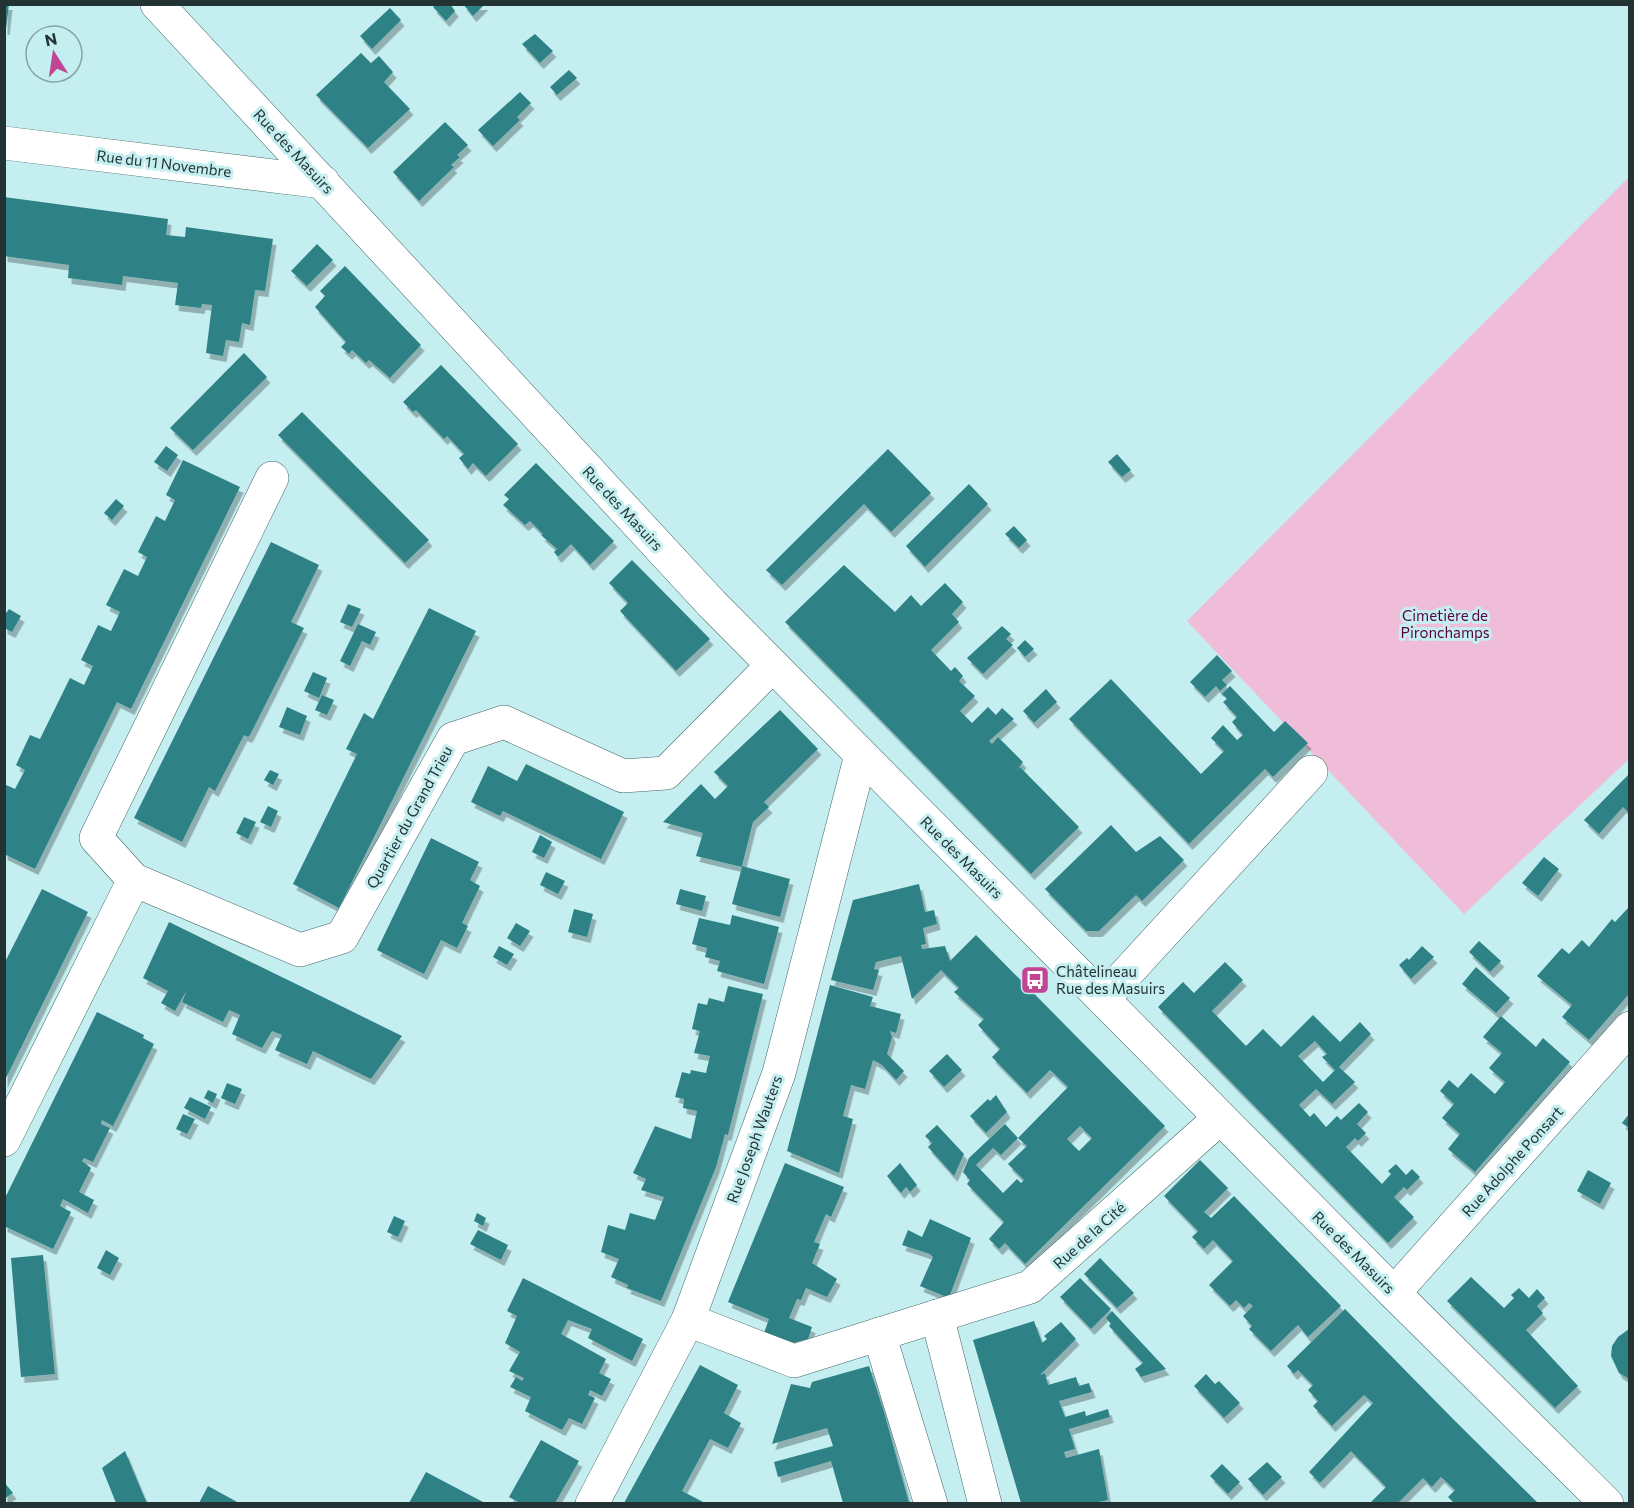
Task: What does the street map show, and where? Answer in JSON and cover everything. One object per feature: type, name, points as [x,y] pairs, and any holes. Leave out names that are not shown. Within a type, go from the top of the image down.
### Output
[{"type":"street","name":"Rue des Masuirs","points":[[157,4],[712,604],[1394,1293],[1607,1503]]},
{"type":"street","name":"Rue du 11 Novembre","points":[[4,143],[323,182]]},
{"type":"street","name":"Quartier du Grand Trieu","points":[[272,478],[96,838],[134,880],[300,950],[342,937],[453,739],[504,722],[623,776],[666,773],[772,666]]},
{"type":"street","name":"Rue Joseph Wauters","points":[[592,1503],[688,1320],[778,1072],[861,755]]},
{"type":"street","points":[[1103,999],[1311,772]]},
{"type":"street","points":[[4,1140],[134,880]]},
{"type":"street","name":"Rue Adolphe Ponsart","points":[[1394,1293],[1629,1028]]},
{"type":"street","name":"Rue de la Cité","points":[[688,1320],[794,1361],[1030,1287],[1220,1118]]},
{"type":"street","points":[[937,1316],[985,1503]]},
{"type":"street","points":[[879,1334],[931,1503]]},
{"type":"green space","name":"Cimetière de Pironchamps","points":[[1629,177],[1629,759],[1464,914],[1187,621]]},
{"type":"building","points":[[4,4],[9,4],[6,29],[4,29]]},
{"type":"building","points":[[437,4],[450,4],[455,11],[446,21],[433,7]]},
{"type":"building","points":[[463,4],[485,4],[473,16]]},
{"type":"building","points":[[390,8],[401,20],[372,49],[360,36]]},
{"type":"building","points":[[535,34],[553,51],[540,63],[522,44]]},
{"type":"building","points":[[361,53],[371,63],[379,56],[393,72],[384,82],[410,109],[368,148],[316,95]]},
{"type":"building","points":[[569,70],[577,78],[557,95],[550,87]]},
{"type":"building","points":[[520,92],[531,103],[517,117],[520,120],[493,146],[478,130]]},
{"type":"building","points":[[445,122],[468,145],[457,155],[460,157],[451,165],[454,167],[419,201],[393,172]]},
{"type":"building","points":[[4,197],[168,219],[166,235],[185,237],[186,227],[273,239],[265,291],[255,290],[250,325],[242,323],[239,342],[226,340],[223,356],[206,353],[212,305],[202,304],[201,308],[175,305],[178,283],[123,276],[122,285],[68,278],[69,265],[4,256]]},
{"type":"building","points":[[317,244],[333,260],[307,286],[291,271]]},
{"type":"building","points":[[345,266],[421,345],[390,378],[369,360],[366,363],[352,350],[349,354],[341,347],[346,342],[315,307],[325,296],[320,291]]},
{"type":"building","points":[[244,353],[267,377],[193,450],[170,428]]},
{"type":"building","points":[[441,365],[518,444],[486,476],[473,463],[468,469],[459,458],[464,454],[447,436],[444,439],[416,410],[413,412],[403,402]]},
{"type":"building","points":[[302,412],[429,540],[405,563],[278,435]]},
{"type":"building","points":[[166,446],[178,455],[167,471],[154,462]]},
{"type":"building","points":[[888,449],[931,493],[891,532],[864,504],[782,585],[766,570]]},
{"type":"building","points":[[1117,454],[1131,470],[1122,477],[1108,462]]},
{"type":"building","points":[[183,460],[240,487],[131,709],[117,702],[35,869],[4,854],[4,784],[15,789],[25,770],[16,765],[30,735],[40,739],[70,678],[84,685],[93,666],[81,660],[98,625],[111,631],[120,612],[106,605],[124,569],[138,576],[147,557],[138,552],[156,516],[165,521],[175,500],[166,495]]},
{"type":"building","points":[[536,463],[614,541],[590,565],[571,544],[558,557],[554,552],[557,549],[530,521],[525,525],[503,505],[509,499],[504,495]]},
{"type":"building","points":[[969,484],[988,504],[925,567],[906,546]]},
{"type":"building","points":[[116,499],[124,506],[112,520],[104,513]]},
{"type":"building","points":[[1014,526],[1027,540],[1019,548],[1005,534]]},
{"type":"building","points":[[271,542],[319,565],[291,622],[304,628],[250,735],[248,737],[244,735],[215,791],[209,787],[182,842],[134,818]]},
{"type":"building","points":[[632,560],[710,639],[676,671],[620,611],[628,603],[609,583]]},
{"type":"building","points":[[844,565],[895,612],[911,595],[921,606],[945,583],[963,602],[952,614],[959,622],[931,650],[951,671],[955,667],[963,676],[959,681],[975,696],[960,711],[972,723],[988,707],[996,715],[1002,708],[1014,719],[989,741],[992,744],[998,737],[1023,762],[1017,770],[1020,767],[1079,827],[1031,874],[785,622]]},
{"type":"building","points":[[348,604],[361,609],[352,627],[340,622]]},
{"type":"building","points":[[429,608],[476,631],[339,908],[293,884],[357,754],[346,749],[364,713],[373,719]]},
{"type":"building","points":[[9,609],[21,616],[12,632],[4,628],[4,616]]},
{"type":"building","points":[[358,624],[376,632],[370,645],[362,641],[350,666],[340,661]]},
{"type":"building","points":[[1002,626],[1011,634],[1006,639],[1013,645],[983,674],[967,658]]},
{"type":"building","points":[[1025,640],[1034,649],[1025,657],[1017,648]]},
{"type":"building","points":[[1217,655],[1232,671],[1222,680],[1227,685],[1220,691],[1216,686],[1205,697],[1190,682]]},
{"type":"building","points":[[313,672],[327,678],[319,698],[304,691]]},
{"type":"building","points":[[1111,679],[1201,774],[1224,751],[1211,738],[1223,725],[1237,740],[1243,735],[1232,722],[1237,717],[1223,702],[1227,699],[1222,694],[1230,686],[1274,732],[1285,721],[1308,743],[1273,777],[1265,769],[1189,844],[1069,719]]},
{"type":"building","points":[[1046,689],[1057,702],[1034,723],[1023,711]]},
{"type":"building","points":[[322,695],[334,700],[327,715],[315,710]]},
{"type":"building","points":[[287,707],[307,716],[300,735],[279,727]]},
{"type":"building","points":[[780,710],[818,749],[764,802],[769,807],[753,822],[742,866],[790,879],[780,917],[732,904],[742,867],[696,856],[703,833],[663,822],[701,784],[715,799],[728,786],[714,772]]},
{"type":"building","points":[[526,764],[624,812],[601,859],[503,811],[500,816],[471,802],[488,766],[517,781]]},
{"type":"building","points":[[270,770],[279,774],[273,785],[264,780]]},
{"type":"building","points":[[1629,774],[1629,813],[1623,807],[1599,834],[1584,820]]},
{"type":"building","points":[[268,806],[278,811],[271,827],[260,822]]},
{"type":"building","points":[[244,817],[256,822],[248,839],[236,833]]},
{"type":"building","points":[[1111,825],[1136,852],[1160,836],[1184,860],[1142,901],[1136,895],[1099,931],[1086,931],[1045,889]]},
{"type":"building","points":[[540,835],[552,842],[544,858],[532,852]]},
{"type":"building","points":[[431,838],[479,862],[470,880],[480,886],[462,923],[468,926],[457,948],[441,940],[424,974],[377,950]]},
{"type":"building","points":[[1544,857],[1559,869],[1538,896],[1522,883]]},
{"type":"building","points":[[546,872],[565,881],[558,894],[540,885]]},
{"type":"building","points":[[919,884],[925,912],[934,910],[937,924],[923,928],[926,944],[921,945],[922,949],[945,946],[950,961],[976,935],[1165,1126],[1025,1264],[1005,1243],[999,1249],[989,1239],[1004,1222],[967,1184],[970,1180],[963,1172],[969,1158],[1005,1124],[1018,1138],[1068,1087],[1050,1070],[1027,1093],[992,1057],[1000,1049],[978,1025],[984,1019],[954,992],[959,988],[941,970],[912,999],[901,956],[876,962],[874,969],[879,970],[873,990],[831,980],[853,900]],"holes":[[[1080,1126],[1092,1138],[1079,1151],[1067,1139]],[[1018,1138],[1027,1146],[1008,1164],[1024,1180],[1021,1183],[1017,1179],[1003,1193],[976,1165],[993,1148],[1001,1155]]]},
{"type":"building","points":[[42,889],[88,912],[4,1082],[4,964]]},
{"type":"building","points":[[680,889],[706,896],[702,911],[676,904]]},
{"type":"building","points":[[1628,908],[1629,994],[1589,1040],[1562,1017],[1572,1005],[1537,976],[1562,948],[1569,954],[1582,940],[1589,947],[1612,919],[1615,922]]},
{"type":"building","points":[[574,909],[593,914],[587,937],[568,932]]},
{"type":"building","points":[[732,915],[779,927],[764,984],[717,971],[720,961],[705,957],[707,948],[692,944],[699,918],[730,925]]},
{"type":"building","points":[[169,922],[402,1036],[371,1079],[313,1051],[307,1064],[275,1050],[282,1035],[272,1031],[262,1048],[232,1034],[240,1015],[229,1010],[223,1022],[182,1002],[187,990],[175,1011],[161,1003],[168,991],[143,978]]},
{"type":"building","points":[[516,923],[530,931],[520,946],[507,938]]},
{"type":"building","points":[[1479,941],[1501,961],[1490,972],[1469,952]]},
{"type":"building","points":[[499,946],[514,954],[507,965],[493,957]]},
{"type":"building","points":[[1422,946],[1434,957],[1411,979],[1399,965],[1407,958],[1409,960]]},
{"type":"building","points":[[1225,962],[1243,980],[1212,1011],[1246,1046],[1263,1029],[1281,1047],[1313,1015],[1340,1042],[1360,1022],[1371,1034],[1339,1067],[1355,1082],[1332,1104],[1316,1089],[1299,1105],[1310,1117],[1314,1113],[1326,1127],[1337,1116],[1341,1120],[1359,1103],[1368,1112],[1357,1124],[1366,1133],[1358,1141],[1355,1138],[1346,1147],[1382,1184],[1391,1174],[1388,1171],[1396,1164],[1406,1175],[1412,1169],[1420,1177],[1407,1190],[1404,1187],[1394,1197],[1414,1217],[1388,1243],[1158,1007],[1183,982],[1194,993]],"holes":[[[1315,1041],[1327,1054],[1322,1057],[1335,1070],[1323,1082],[1298,1056]]]},
{"type":"building","points":[[1476,967],[1510,998],[1496,1013],[1462,984]]},
{"type":"building","points":[[830,985],[873,997],[870,1006],[901,1014],[896,1033],[890,1031],[892,1037],[887,1054],[904,1071],[896,1080],[882,1065],[873,1060],[865,1089],[851,1085],[843,1116],[853,1119],[839,1173],[787,1151]]},
{"type":"building","points":[[728,986],[763,994],[728,1135],[725,1134],[716,1167],[661,1301],[627,1288],[628,1285],[611,1277],[619,1259],[601,1252],[608,1225],[625,1230],[630,1213],[655,1220],[664,1197],[641,1190],[646,1179],[633,1173],[655,1126],[691,1139],[697,1111],[683,1108],[684,1099],[675,1097],[682,1072],[690,1074],[691,1070],[706,1073],[710,1056],[694,1053],[700,1031],[692,1029],[698,1003],[707,1005],[709,998],[724,1002]]},
{"type":"building","points":[[97,1012],[144,1035],[143,1038],[154,1044],[113,1126],[102,1120],[101,1124],[110,1128],[93,1162],[84,1158],[82,1161],[91,1168],[79,1192],[94,1200],[88,1213],[63,1199],[60,1206],[71,1212],[53,1249],[4,1226],[4,1200]]},
{"type":"building","points":[[1501,1016],[1536,1047],[1543,1038],[1570,1062],[1475,1172],[1448,1149],[1460,1134],[1442,1118],[1454,1104],[1440,1091],[1449,1080],[1458,1088],[1471,1073],[1495,1094],[1505,1082],[1489,1068],[1502,1053],[1483,1037]]},
{"type":"building","points":[[947,1054],[962,1070],[944,1087],[929,1071]]},
{"type":"building","points":[[227,1083],[242,1089],[235,1104],[221,1098]]},
{"type":"building","points":[[208,1090],[217,1094],[213,1103],[204,1098]]},
{"type":"building","points":[[996,1095],[1007,1112],[986,1133],[970,1116],[988,1099],[990,1101]]},
{"type":"building","points":[[190,1097],[211,1107],[205,1119],[184,1108]]},
{"type":"building","points":[[183,1114],[195,1119],[187,1134],[176,1129]]},
{"type":"building","points":[[1629,1114],[1629,1128],[1622,1123]]},
{"type":"building","points":[[937,1125],[964,1154],[954,1176],[928,1147],[932,1143],[925,1136]]},
{"type":"building","points":[[1200,1160],[1228,1188],[1204,1212],[1211,1218],[1234,1196],[1341,1306],[1308,1337],[1298,1325],[1271,1351],[1249,1329],[1252,1326],[1243,1316],[1253,1306],[1249,1303],[1244,1308],[1236,1300],[1230,1306],[1209,1285],[1233,1261],[1213,1240],[1204,1249],[1192,1237],[1198,1231],[1164,1196]]},
{"type":"building","points":[[785,1163],[844,1187],[831,1217],[826,1214],[814,1242],[820,1244],[812,1263],[837,1279],[827,1297],[806,1288],[801,1300],[797,1299],[789,1318],[812,1327],[808,1339],[793,1343],[764,1333],[769,1319],[728,1302]]},
{"type":"building","points":[[900,1163],[917,1185],[910,1192],[906,1187],[901,1193],[887,1176]]},
{"type":"building","points":[[1588,1170],[1611,1183],[1600,1204],[1577,1191]]},
{"type":"building","points":[[477,1213],[486,1218],[483,1226],[474,1221]]},
{"type":"building","points":[[394,1216],[405,1221],[398,1237],[387,1232]]},
{"type":"building","points":[[930,1219],[971,1238],[949,1298],[920,1286],[933,1257],[902,1245],[908,1230],[922,1237]]},
{"type":"building","points":[[478,1230],[508,1245],[501,1260],[470,1244]]},
{"type":"building","points":[[106,1250],[119,1258],[110,1275],[97,1268]]},
{"type":"building","points":[[43,1255],[55,1374],[21,1377],[11,1258]]},
{"type":"building","points":[[1100,1258],[1134,1293],[1117,1308],[1084,1274]]},
{"type":"building","points":[[1471,1277],[1504,1308],[1514,1298],[1511,1295],[1519,1288],[1529,1298],[1537,1289],[1545,1298],[1537,1306],[1543,1313],[1526,1330],[1578,1386],[1555,1408],[1447,1301]]},
{"type":"building","points":[[523,1278],[643,1339],[632,1361],[588,1338],[592,1329],[568,1320],[561,1334],[606,1359],[599,1373],[611,1379],[602,1396],[590,1390],[588,1395],[595,1398],[582,1424],[569,1418],[562,1430],[525,1411],[531,1397],[510,1387],[516,1377],[522,1381],[524,1378],[509,1371],[520,1352],[505,1343],[517,1316],[507,1311]]},
{"type":"building","points":[[1080,1278],[1111,1309],[1091,1329],[1060,1297]]},
{"type":"building","points":[[1345,1309],[1538,1503],[1454,1503],[1448,1497],[1455,1490],[1441,1477],[1432,1487],[1423,1478],[1398,1503],[1373,1503],[1371,1502],[1386,1487],[1351,1451],[1320,1483],[1309,1472],[1373,1403],[1364,1395],[1332,1426],[1313,1406],[1318,1401],[1308,1390],[1313,1385],[1298,1370],[1294,1374],[1287,1366]]},
{"type":"building","points":[[1112,1311],[1166,1369],[1141,1377],[1135,1369],[1143,1363],[1109,1326],[1111,1324],[1106,1318]]},
{"type":"building","points":[[1034,1321],[1042,1343],[1047,1339],[1044,1336],[1061,1322],[1076,1339],[1040,1375],[1045,1373],[1048,1385],[1076,1377],[1079,1386],[1089,1383],[1092,1392],[1059,1401],[1065,1417],[1085,1411],[1086,1416],[1108,1409],[1110,1417],[1069,1429],[1075,1449],[1064,1452],[1066,1458],[1099,1449],[1108,1500],[1094,1503],[1021,1503],[973,1340]]},
{"type":"building","points":[[1629,1329],[1629,1379],[1619,1373],[1611,1356],[1612,1346],[1618,1337]]},
{"type":"building","points":[[700,1365],[738,1385],[724,1413],[741,1423],[728,1448],[710,1439],[682,1491],[705,1503],[624,1503]]},
{"type":"building","points":[[869,1366],[909,1503],[843,1503],[831,1461],[778,1477],[774,1462],[833,1446],[827,1428],[772,1444],[791,1384],[810,1388],[812,1382]]},
{"type":"building","points":[[1206,1374],[1215,1384],[1219,1381],[1240,1403],[1224,1418],[1194,1386]]},
{"type":"building","points":[[541,1440],[579,1461],[555,1503],[520,1503],[509,1497]]},
{"type":"building","points":[[125,1451],[147,1503],[116,1503],[102,1468]]},
{"type":"building","points":[[1267,1462],[1282,1477],[1263,1495],[1248,1479]]},
{"type":"building","points":[[1222,1464],[1240,1482],[1228,1494],[1210,1476]]},
{"type":"building","points":[[426,1472],[462,1491],[485,1503],[409,1503]]},
{"type":"building","points":[[4,1482],[13,1493],[4,1499]]},
{"type":"building","points":[[208,1486],[239,1503],[199,1503]]},
{"type":"place","name":"Châtelineau Rue des Masuirs","points":[[1035,980]]}]
